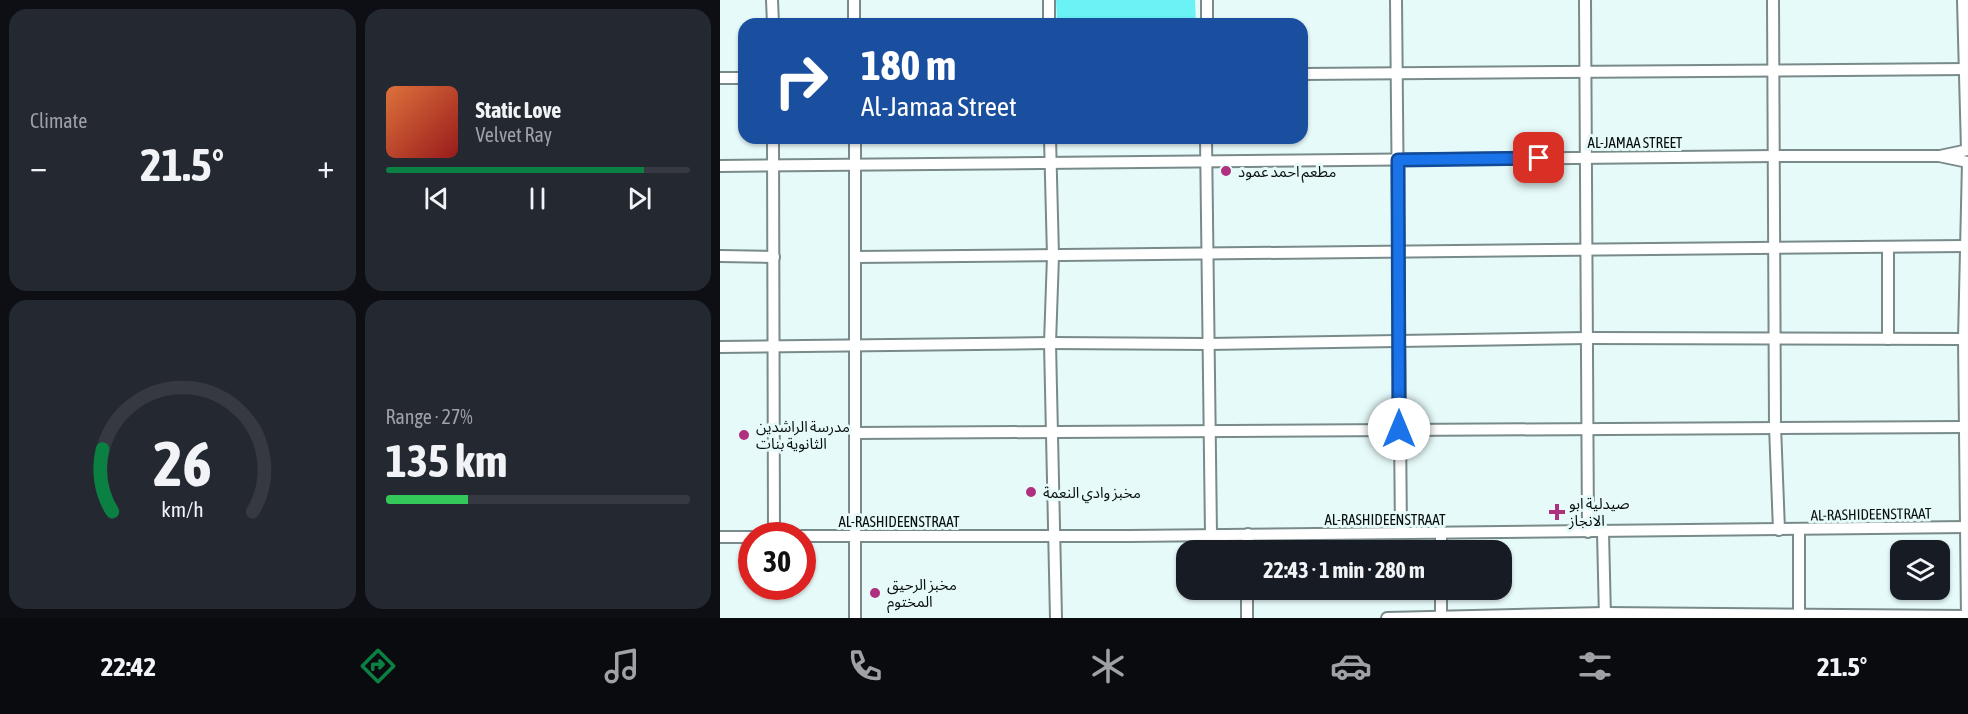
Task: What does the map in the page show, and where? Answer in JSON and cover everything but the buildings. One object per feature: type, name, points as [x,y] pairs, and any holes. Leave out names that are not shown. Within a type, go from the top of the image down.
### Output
[{"type":"street","points":[[772,0],[772,18]]},
{"type":"street","points":[[854,0],[854,18]]},
{"type":"street","points":[[1048,18],[1049,0]]},
{"type":"street","points":[[1207,18],[1208,0]]},
{"type":"street","points":[[1396,0],[1401,533]]},
{"type":"street","points":[[1585,0],[1588,532]]},
{"type":"street","points":[[1773,0],[1775,426],[1779,530]]},
{"type":"street","points":[[1939,156],[1968,150],[1963,0]]},
{"type":"street","points":[[1308,74],[1966,69]]},
{"type":"street","points":[[720,78],[738,78]]},
{"type":"street","points":[[773,144],[774,522]]},
{"type":"street","points":[[855,144],[855,618]]},
{"type":"street","points":[[1050,144],[1053,256],[1050,343],[1056,618]]},
{"type":"street","points":[[1206,144],[1211,535]]},
{"type":"street","points":[[1388,618],[1605,615],[1967,617],[1964,339],[1968,162],[1939,156]]},
{"type":"street","name":"AL-JAMAA STREET","points":[[720,166],[1587,157],[1939,156]]},
{"type":"street","points":[[855,257],[1399,251],[1586,252],[1775,247],[1965,246]]},
{"type":"street","points":[[1888,248],[1888,339]]},
{"type":"street","points":[[720,256],[774,257]]},
{"type":"street","points":[[720,347],[1050,343],[1208,344],[1587,338],[1964,339]]},
{"type":"street","points":[[855,433],[1775,426],[1965,427]]},
{"type":"street","name":"AL-RASHIDEENSTRAAT","points":[[816,536],[1440,534],[1967,527]]},
{"type":"street","points":[[1799,530],[1799,616]]},
{"type":"street","points":[[1604,532],[1605,615]]},
{"type":"street","points":[[1248,534],[1248,540]]},
{"type":"street","points":[[1440,534],[1440,540]]},
{"type":"street","points":[[720,537],[738,537]]},
{"type":"street","points":[[1247,600],[1247,618]]},
{"type":"street","points":[[1440,600],[1440,618]]},
{"type":"shaded area","points":[[1056,0],[1195,0],[1196,18],[1057,18]]},
{"type":"place","name":"مطعم احمد عمود","points":[[1226,171]]},
{"type":"place","name":"مدرسة الراشدين الثانوية بنات","points":[[744,435]]},
{"type":"place","name":"مخبز وادي النعمة","points":[[1031,492]]},
{"type":"place","name":"صيدلية ابو الانجاز","points":[[1557,512]]},
{"type":"place","name":"مخبز الرحيق المختوم","points":[[875,593]]},
{"type":"route","points":[[1399,429],[1398,160],[1539,158]]}]
